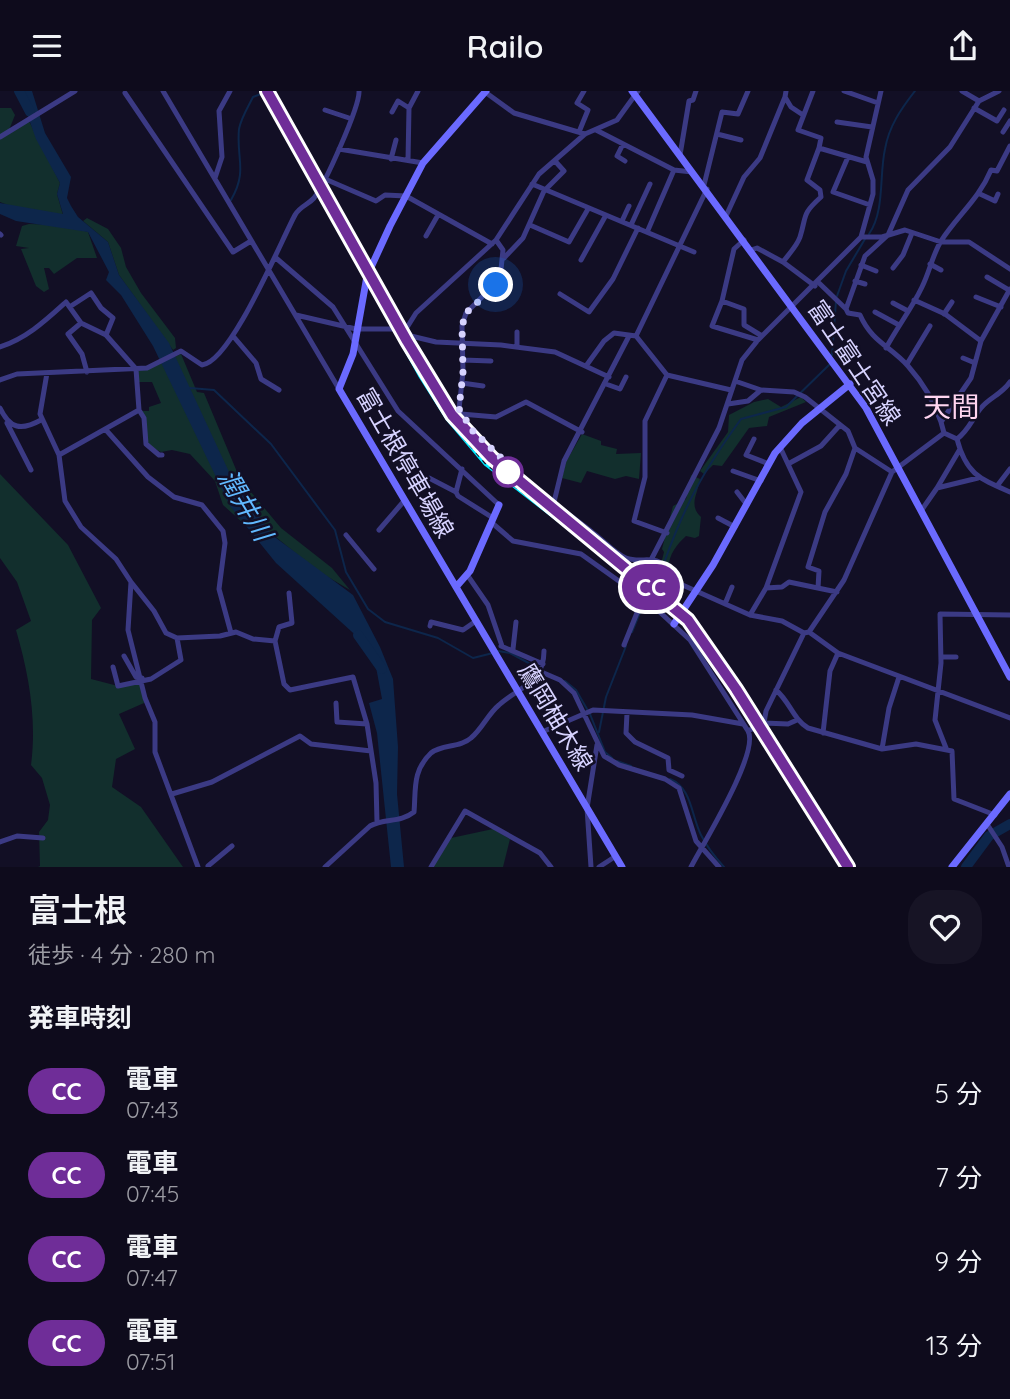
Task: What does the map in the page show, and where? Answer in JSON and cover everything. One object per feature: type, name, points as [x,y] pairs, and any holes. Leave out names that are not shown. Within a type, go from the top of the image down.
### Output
[{"type":"main road","name":"富士根停車場線","points":[[485,91],[422,163],[367,276],[355,344],[340,389],[456,587],[468,576],[499,505]]},
{"type":"main road","name":"富士富士宮線","points":[[635,92],[850,384],[1010,677]]},
{"type":"main road","points":[[674,624],[780,447],[820,408],[850,384]]},
{"type":"main road","name":"鷹岡柚木線","points":[[456,587],[622,867]]},
{"type":"main road","points":[[952,867],[989,827],[1010,793]]},
{"type":"street","points":[[0,137],[75,91]]},
{"type":"street","points":[[163,91],[340,389]]},
{"type":"street","points":[[215,178],[222,157],[219,111],[230,91]]},
{"type":"street","points":[[0,380],[17,374],[136,369],[157,365],[181,351],[202,365],[210,364],[233,336],[276,258],[299,209],[313,200],[325,179],[349,118],[359,102],[359,91]]},
{"type":"street","points":[[408,160],[409,108],[418,91]]},
{"type":"street","points":[[485,91],[514,113],[582,133],[617,120],[635,92]]},
{"type":"street","points":[[406,329],[416,313],[494,242],[532,184],[582,133],[588,110],[577,103],[584,91]]},
{"type":"street","points":[[681,155],[689,101],[696,91]]},
{"type":"street","points":[[636,336],[705,187],[722,112],[738,114],[748,91]]},
{"type":"street","points":[[783,262],[799,239],[801,222],[806,213],[821,197],[820,190],[807,180],[821,138],[798,130],[813,91]]},
{"type":"street","points":[[844,91],[878,103]]},
{"type":"street","points":[[654,560],[728,404],[742,360],[760,338],[862,237],[873,180],[867,162],[881,91]]},
{"type":"street","points":[[962,91],[979,101]]},
{"type":"street","points":[[888,235],[908,190],[950,148],[979,101],[999,91]]},
{"type":"street","points":[[125,93],[233,252],[251,241]]},
{"type":"street","points":[[786,94],[791,107],[803,115]]},
{"type":"street","points":[[726,216],[744,177],[760,157],[786,94]]},
{"type":"street","points":[[392,112],[398,101],[409,108]]},
{"type":"street","points":[[974,108],[997,121],[1004,110]]},
{"type":"street","points":[[324,110],[349,118]]},
{"type":"street","points":[[1003,132],[1010,121]]},
{"type":"street","points":[[837,122],[872,127]]},
{"type":"street","points":[[596,130],[674,170],[694,173]]},
{"type":"street","points":[[717,134],[740,140]]},
{"type":"street","points":[[391,159],[396,140]]},
{"type":"street","points":[[623,144],[617,156],[625,161]]},
{"type":"street","points":[[886,348],[925,282],[940,242],[955,220],[980,194],[991,170],[997,171],[1010,146]]},
{"type":"street","points":[[819,148],[867,162]]},
{"type":"street","points":[[339,149],[422,163]]},
{"type":"street","points":[[848,157],[833,193],[870,205]]},
{"type":"street","points":[[555,161],[564,171],[544,191],[523,238],[504,258],[500,279],[466,313],[461,343],[461,414],[494,453],[626,558],[654,560],[664,567],[669,579],[695,591],[750,615],[782,621],[806,632],[838,653],[1010,718]]},
{"type":"street","points":[[648,230],[674,170]]},
{"type":"street","points":[[325,179],[376,201],[386,195],[406,196],[494,242],[504,258]]},
{"type":"street","points":[[532,184],[588,209],[648,230],[678,247],[694,252]]},
{"type":"street","points":[[560,294],[589,312],[613,279],[650,184]]},
{"type":"street","points":[[980,194],[995,201],[998,194]]},
{"type":"street","points":[[622,221],[629,206]]},
{"type":"street","points":[[530,225],[569,242],[588,209]]},
{"type":"street","points":[[426,236],[438,215]]},
{"type":"street","points":[[581,260],[606,215]]},
{"type":"street","points":[[846,309],[864,256],[897,230],[940,242],[970,242],[1010,269]]},
{"type":"street","points":[[892,268],[903,255],[912,233]]},
{"type":"street","points":[[862,237],[888,235]]},
{"type":"street","points":[[744,240],[734,249],[722,301],[712,326],[760,338]]},
{"type":"street","points":[[751,250],[757,248],[783,262],[833,297],[848,313],[860,315],[868,333],[907,364],[934,402],[944,433]]},
{"type":"street","points":[[874,248],[883,251]]},
{"type":"street","points":[[276,258],[320,293],[346,328],[398,411],[499,505]]},
{"type":"street","points":[[930,264],[942,270]]},
{"type":"street","points":[[861,265],[876,271]]},
{"type":"street","points":[[942,422],[971,378],[981,341],[1010,290],[986,277]]},
{"type":"street","points":[[855,281],[865,284]]},
{"type":"street","points":[[71,306],[91,293],[101,308],[113,318],[106,335]]},
{"type":"street","points":[[976,297],[1001,307]]},
{"type":"street","points":[[915,300],[944,314],[981,341]]},
{"type":"street","points":[[722,301],[744,309],[744,325],[760,338]]},
{"type":"street","points":[[0,347],[17,341],[38,327],[66,302],[81,323],[106,335],[136,369],[139,410],[144,418],[146,444],[162,455]]},
{"type":"street","points":[[944,314],[952,302]]},
{"type":"street","points":[[893,303],[908,311]]},
{"type":"street","points":[[875,312],[899,325]]},
{"type":"street","points":[[296,315],[346,328],[406,329]]},
{"type":"street","points":[[81,323],[68,334],[82,354],[87,372]]},
{"type":"street","points":[[907,364],[930,326]]},
{"type":"street","points":[[406,329],[411,335],[436,342],[500,345],[555,352],[609,377]]},
{"type":"street","points":[[517,333],[517,347]]},
{"type":"street","points":[[586,366],[604,341],[614,333],[636,336]]},
{"type":"street","points":[[500,345],[501,334]]},
{"type":"street","points":[[233,336],[256,363],[261,379],[279,390]]},
{"type":"street","points":[[554,502],[564,461],[582,432],[629,336]]},
{"type":"street","points":[[636,336],[667,375],[731,390]]},
{"type":"street","points":[[963,358],[975,363]]},
{"type":"street","points":[[463,360],[491,361]]},
{"type":"street","points":[[47,373],[40,406],[41,420],[59,455],[60,483],[71,514],[116,559],[154,611],[161,627],[177,638],[231,633],[264,642],[275,641]]},
{"type":"street","points":[[667,375],[645,421],[645,477],[634,521],[667,533]]},
{"type":"street","points":[[606,384],[620,389],[625,377]]},
{"type":"street","points":[[735,381],[761,390],[794,392],[805,397],[848,431],[855,448],[895,470]]},
{"type":"street","points":[[957,439],[971,425],[981,407],[998,396],[1010,382]]},
{"type":"street","points":[[462,383],[483,386]]},
{"type":"street","points":[[728,404],[748,401],[761,390]]},
{"type":"street","points":[[461,414],[496,417],[526,401],[582,432]]},
{"type":"street","points":[[0,408],[31,470]]},
{"type":"street","points":[[59,455],[139,410]]},
{"type":"street","points":[[7,423],[22,428],[41,420]]},
{"type":"street","points":[[788,464],[821,446],[841,425]]},
{"type":"street","points":[[106,430],[148,477],[174,498],[202,505],[223,531],[225,543],[219,589],[231,633]]},
{"type":"street","points":[[944,433],[957,439],[978,478],[1010,492]]},
{"type":"street","points":[[764,723],[776,690],[806,632],[837,592],[895,470],[944,433]]},
{"type":"street","points":[[754,439],[746,455],[769,464]]},
{"type":"street","points":[[750,615],[766,588],[801,492],[780,447]]},
{"type":"street","points":[[818,588],[819,571],[808,567],[825,512],[846,474],[855,448]]},
{"type":"street","points":[[921,511],[960,449]]},
{"type":"street","points":[[456,492],[462,469]]},
{"type":"street","points":[[997,487],[1010,469]]},
{"type":"street","points":[[733,471],[761,481]]},
{"type":"street","points":[[429,478],[456,492],[492,520],[513,541],[581,554],[651,604],[690,641],[746,728],[750,747],[740,773],[691,867]]},
{"type":"street","points":[[937,488],[978,478]]},
{"type":"street","points":[[737,492],[747,505]]},
{"type":"street","points":[[379,530],[404,501]]},
{"type":"street","points":[[718,518],[734,527]]},
{"type":"street","points":[[346,535],[374,569]]},
{"type":"street","points":[[468,576],[488,605],[502,646]]},
{"type":"street","points":[[131,582],[128,630],[143,680],[145,698],[155,722],[155,752],[196,864],[208,867],[232,846]]},
{"type":"street","points":[[766,588],[782,587],[789,582],[837,592]]},
{"type":"street","points":[[725,604],[732,587]]},
{"type":"street","points":[[289,593],[292,623],[279,627],[275,641],[286,688],[290,690],[354,677],[367,724],[377,822]]},
{"type":"street","points":[[624,645],[643,598]]},
{"type":"street","points":[[946,748],[935,720],[941,657],[940,614],[1010,615]]},
{"type":"street","points":[[430,626],[431,622],[463,630],[476,621]]},
{"type":"street","points":[[513,649],[516,622]]},
{"type":"street","points":[[113,667],[118,686],[143,680],[181,660],[177,638]]},
{"type":"street","points":[[493,649],[502,646],[513,649],[543,664]]},
{"type":"street","points":[[325,867],[377,822],[405,819],[415,811],[415,778],[433,751],[471,739],[498,705],[532,684],[543,664],[544,651]]},
{"type":"street","points":[[823,733],[830,671],[838,653]]},
{"type":"street","points":[[124,656],[136,677],[143,680]]},
{"type":"street","points":[[941,657],[956,657]]},
{"type":"street","points":[[539,671],[566,684],[586,713],[604,756],[611,761],[665,779],[679,788],[701,847],[719,867]]},
{"type":"street","points":[[882,749],[889,708],[899,677]]},
{"type":"street","points":[[776,690],[787,699],[797,720],[808,728],[882,749],[916,744],[952,751],[954,799],[995,815]]},
{"type":"street","points":[[336,703],[337,722],[367,724]]},
{"type":"street","points":[[542,732],[593,710],[692,715],[746,728],[764,723],[788,724],[797,720]]},
{"type":"street","points":[[627,713],[626,733],[635,742],[668,758],[669,770],[682,776]]},
{"type":"street","points":[[172,794],[212,782],[300,736],[311,744],[371,751]]},
{"type":"street","points":[[591,867],[587,808],[597,740]]},
{"type":"street","points":[[431,867],[465,811],[540,853],[551,867]]},
{"type":"street","points":[[989,827],[1008,855],[1009,867]]},
{"type":"street","points":[[0,842],[17,836],[43,838]]},
{"type":"street","points":[[598,867],[616,856]]},
{"type":"green space","points":[[0,108],[11,108],[15,115],[7,135],[29,121],[60,183],[57,194],[63,215],[13,207],[0,202]]},
{"type":"green space","points":[[87,218],[108,229],[121,248],[126,267],[141,293],[175,338],[176,348],[173,350],[119,275],[108,242],[83,221]]},
{"type":"green space","points":[[65,225],[88,232],[97,258],[77,258],[54,274],[49,268],[44,268],[49,289],[44,292],[36,286],[21,249],[29,248],[16,246],[22,226]]},
{"type":"green space","points":[[181,354],[197,392],[204,393],[240,479],[281,528],[332,568],[350,590],[316,570],[271,533],[252,531],[223,505],[215,481],[190,454],[172,450],[161,452],[149,446],[140,411],[149,411],[149,407],[161,403],[152,382],[138,382],[136,369],[149,369]]},
{"type":"green space","points":[[801,397],[806,402],[769,417],[767,426],[749,428],[722,466],[713,465],[704,474],[700,471],[728,432],[729,415],[754,402],[768,399],[781,407]]},
{"type":"green space","points":[[582,434],[601,441],[601,445],[617,449],[616,454],[641,453],[639,479],[626,476],[615,479],[587,471],[581,483],[562,478],[566,462]]},
{"type":"green space","points":[[0,474],[68,545],[101,608],[92,620],[91,679],[118,686],[143,683],[144,703],[119,714],[135,749],[116,759],[112,787],[141,807],[183,867],[38,867],[39,832],[48,820],[50,805],[42,778],[31,765],[31,697],[16,630],[31,621],[17,582],[0,558]]},
{"type":"green space","points":[[691,475],[700,479],[694,504],[701,517],[699,536],[686,536],[679,543],[671,556],[669,571],[661,564],[664,552],[662,549],[673,506],[686,499]]},
{"type":"green space","points":[[493,829],[510,839],[503,867],[433,867],[451,838]]},
{"type":"water","points":[[19,91],[32,91],[45,133],[71,177],[67,198],[71,206],[78,217],[108,242],[119,275],[169,343],[230,474],[272,535],[353,595],[380,647],[393,679],[398,747],[397,794],[404,867],[391,867],[377,733],[369,703],[382,699],[373,651],[276,563],[230,506],[153,346],[121,295],[106,280],[109,272],[88,232],[16,221],[0,214],[0,203],[63,214],[57,194],[60,183],[36,139]]},
{"type":"waterway","points":[[19,91],[30,112]]},
{"type":"waterway","points":[[269,93],[273,91]]},
{"type":"waterway","points":[[869,234],[880,204],[883,159],[889,133],[915,91]]},
{"type":"waterway","points":[[231,200],[239,181],[240,125],[253,97],[261,94]]},
{"type":"waterway","points":[[837,296],[846,271],[865,239]]},
{"type":"waterway","points":[[832,355],[836,301]]},
{"type":"waterway","points":[[664,563],[696,488],[741,419],[786,407],[830,364]]},
{"type":"waterway","points":[[190,388],[214,390],[271,444],[335,530],[346,572],[368,609],[385,622],[438,638],[473,658],[493,653]]},
{"type":"waterway","points":[[632,632],[659,566]]},
{"type":"waterway","name":"潤井川","points":[[358,635],[382,669]]},
{"type":"waterway","points":[[599,732],[606,697],[626,646]]},
{"type":"waterway","points":[[498,651],[510,653],[536,667]]},
{"type":"waterway","points":[[565,681],[576,690],[587,709]]},
{"type":"waterway","points":[[590,714],[605,752],[612,758]]},
{"type":"waterway","points":[[617,761],[631,766]]},
{"type":"waterway","points":[[670,779],[687,795],[701,835],[724,867]]},
{"type":"waterway","points":[[966,867],[989,836],[1010,824]]},
{"type":"railway","points":[[264,91],[420,375],[448,419],[486,464],[656,595],[686,622],[710,654],[844,867]]},
{"type":"train","name":"CC","points":[[267,91],[407,341],[452,415],[492,458],[688,620],[760,725],[848,867]]},
{"type":"district","name":"天間","points":[[951,407]]},
{"type":"route","points":[[496,285],[466,313],[462,326],[461,343],[464,355],[459,409],[473,431],[511,467],[508,472]]}]
